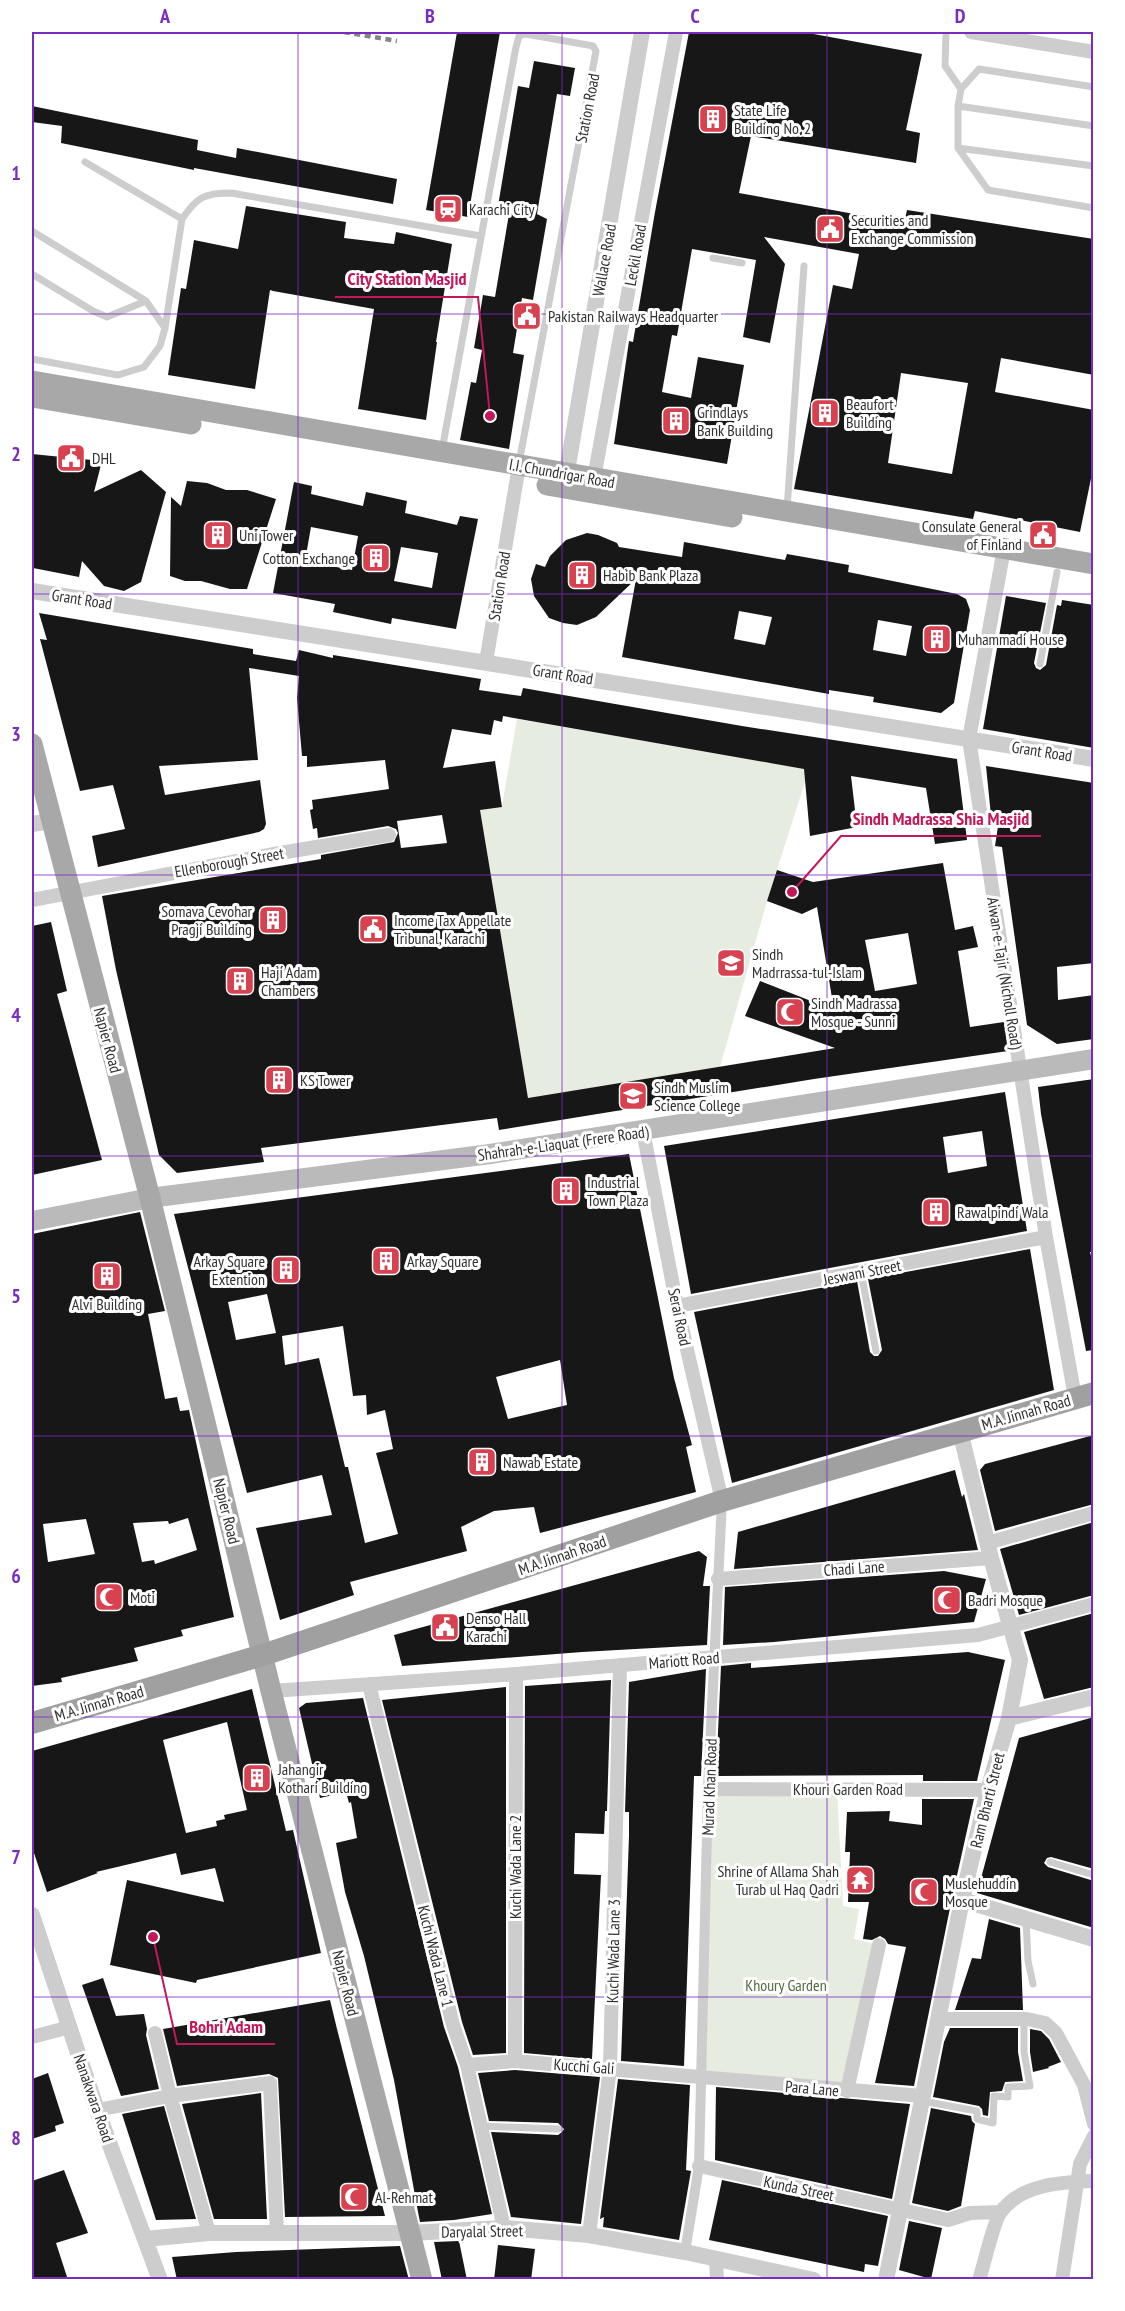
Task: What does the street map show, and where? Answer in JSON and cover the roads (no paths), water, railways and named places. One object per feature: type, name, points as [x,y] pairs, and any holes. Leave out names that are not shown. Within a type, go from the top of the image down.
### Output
[{"type":"highway","name":"M.A. Jinnah Road","points":[[32,1723],[263,1655],[722,1501],[1084,1395]]},
{"type":"main road","name":"I.I. Chundrigar Road","points":[[32,381],[441,453],[517,473]]},
{"type":"main road","name":"I.I. Chundrigar Road","points":[[32,397],[517,473],[1003,555],[1094,564]]},
{"type":"main road","name":"I.I. Chundrigar Road","points":[[566,481],[594,478],[787,512],[1003,555],[1058,572],[1094,578]]},
{"type":"main road","name":"Napier Road","points":[[32,744],[42,823],[69,891],[150,1198],[271,1691],[422,2280]]},
{"type":"main road","name":"Shahrah-e-Liaquat (Frere Road)","points":[[32,1221],[150,1198],[643,1131],[1094,1059]]},
{"type":"street","name":"Wallace Road","points":[[566,481],[642,32]]},
{"type":"street","name":"Leckil Road","points":[[594,478],[676,32]]},
{"type":"street","points":[[971,32],[1094,52]]},
{"type":"street","name":"Station Road","points":[[486,662],[517,473]]},
{"type":"street","name":"Aiwan-e-Tajir (Nicholl Road)","points":[[1003,555],[969,739],[1046,1238],[1084,1395]]},
{"type":"street","name":"Grant Road","points":[[32,591],[1094,759]]},
{"type":"street","name":"Ellenborough Street","points":[[32,900],[69,891],[389,835]]},
{"type":"street","name":"Serai Road","points":[[643,1131],[677,1306],[722,1501]]},
{"type":"street","name":"Jeswani Street","points":[[677,1306],[1046,1238]]},
{"type":"street","name":"Ram Bharti Street","points":[[886,2280],[962,1900],[988,1790],[1009,1718],[1020,1660],[989,1551],[960,1431]]},
{"type":"street","name":"Murad Khan Road","points":[[685,2252],[699,2166],[708,1789],[722,1501]]},
{"type":"street","name":"Chadi Lane","points":[[718,1579],[989,1551],[1094,1513]]},
{"type":"street","name":"Mariott Road","points":[[271,1691],[516,1674],[978,1635],[1094,1604]]},
{"type":"street","name":"Kuchi Wada Lane 3","points":[[589,2235],[610,2068],[620,1665]]},
{"type":"street","name":"Kuchi Wada Lane 2","points":[[515,2061],[516,1674]]},
{"type":"street","name":"Kuchi Wada Lane 1","points":[[369,1684],[453,2025],[467,2065],[504,2228]]},
{"type":"street","points":[[1009,1718],[1094,1697]]},
{"type":"street","name":"Khouri Garden Road","points":[[708,1789],[988,1790]]},
{"type":"street","points":[[962,1900],[1094,1939]]},
{"type":"street","name":"Nanakwara Road","points":[[32,1915],[97,2110],[160,2280]]},
{"type":"street","points":[[847,2091],[879,1945]]},
{"type":"street","points":[[938,2019],[1024,2019],[1045,2023],[1056,2033],[1084,2085],[1094,2124]]},
{"type":"street","points":[[32,2037],[70,2027]]},
{"type":"street","points":[[155,2033],[170,2096],[210,2233]]},
{"type":"street","name":"Kucchi Gali","points":[[467,2065],[515,2061],[701,2078]]},
{"type":"street","name":"Para Lane","points":[[701,2078],[922,2099]]},
{"type":"street","points":[[97,2110],[170,2096],[270,2083],[277,2233]]},
{"type":"street","points":[[1062,2280],[1080,2164],[1094,2136]]},
{"type":"street","name":"Kunda Street","points":[[699,2166],[948,2220],[970,2213],[1001,2212]]},
{"type":"street","points":[[979,2280],[1001,2212],[1015,2198],[1044,2186],[1094,2181]]},
{"type":"street","name":"Daryalal Street","points":[[145,2239],[210,2233],[410,2233],[504,2228],[589,2235],[685,2252],[814,2280]]},
{"type":"street","points":[[716,2259],[717,2280]]},
{"type":"lane","points":[[946,32],[945,66],[961,89]]},
{"type":"lane","name":"Station Road","points":[[441,453],[519,36],[526,34],[593,46],[596,51],[596,60],[517,473]]},
{"type":"lane","points":[[1094,87],[979,69],[961,89],[958,106],[958,148],[988,189],[1094,208]]},
{"type":"lane","points":[[958,106],[1094,126]]},
{"type":"lane","points":[[958,148],[1094,166]]},
{"type":"lane","points":[[85,162],[182,219]]},
{"type":"lane","points":[[32,359],[118,375],[144,368],[160,346],[165,328],[182,219],[192,204],[201,197],[214,193],[231,193],[481,236]]},
{"type":"lane","points":[[32,231],[146,300],[165,328]]},
{"type":"lane","points":[[713,258],[742,263]]},
{"type":"lane","points":[[787,512],[804,266]]},
{"type":"lane","points":[[32,274],[93,312],[107,317],[146,300]]},
{"type":"lane","points":[[1040,664],[1058,572]]},
{"type":"lane","points":[[861,1272],[876,1351]]},
{"type":"lane","points":[[1050,1862],[1094,1875]]},
{"type":"lane","points":[[1026,1918],[1028,1961],[1033,1984]]},
{"type":"lane","points":[[922,2099],[977,2111],[977,2119],[993,2123],[994,2096],[1008,2097],[1008,2087],[1030,2086],[1024,2052],[1024,2019]]},
{"type":"lane","points":[[481,2126],[558,2129]]},
{"type":"railway","points":[[344,32],[397,41]]},
{"type":"place","name":"State Life Building No. 2","points":[[713,119]]},
{"type":"place","name":"Karachi City","points":[[448,209]]},
{"type":"place","name":"Securities and Exchange Commission","points":[[830,229]]},
{"type":"place","name":"Pakistan Railways Headquarter","points":[[527,316]]},
{"type":"place","name":"Beaufort Building","points":[[825,413]]},
{"type":"place","name":"City Station Masjid","points":[[490,416]]},
{"type":"place","name":"Grindlays Bank Building","points":[[676,421]]},
{"type":"place","name":"DHL","points":[[71,458]]},
{"type":"place","name":"Uni Tower","points":[[218,535]]},
{"type":"place","name":"Consulate General of Finland","points":[[1043,535]]},
{"type":"place","name":"Cotton Exchange","points":[[376,558]]},
{"type":"place","name":"Habib Bank Plaza","points":[[582,575]]},
{"type":"place","name":"Muhammadi House","points":[[937,639]]},
{"type":"place","name":"Sindh Madrassa Shia Masjid","points":[[792,892]]},
{"type":"place","name":"Somava Cevohar Pragji Building","points":[[273,920]]},
{"type":"place","name":"Income Tax Appellate Tribunal, Karachi","points":[[373,929]]},
{"type":"place","name":"Sindh Madrrassa-tul-Islam","points":[[731,963]]},
{"type":"place","name":"Haji Adam Chambers","points":[[240,981]]},
{"type":"place","name":"Sindh Madrassa Mosque - Sunni","points":[[790,1012]]},
{"type":"place","name":"KS Tower","points":[[279,1080]]},
{"type":"place","name":"Sindh Muslim Science College","points":[[633,1096]]},
{"type":"place","name":"Industrial Town Plaza","points":[[566,1191]]},
{"type":"place","name":"Rawalpindi Wala","points":[[936,1212]]},
{"type":"place","name":"Arkay Square","points":[[386,1261]]},
{"type":"place","name":"Arkay Square Extention","points":[[286,1270]]},
{"type":"place","name":"Alvi Building","points":[[107,1276]]},
{"type":"place","name":"Nawab Estate","points":[[482,1462]]},
{"type":"place","name":"Moti","points":[[109,1597]]},
{"type":"place","name":"Badri Mosque","points":[[947,1600]]},
{"type":"place","name":"Denso Hall Karachi","points":[[445,1627]]},
{"type":"place","name":"Jahangir Kothari Building","points":[[257,1778]]},
{"type":"place","name":"Shrine of Allama Shah Turab ul Haq Qadri","points":[[860,1880]]},
{"type":"place","name":"Muslehuddin Mosque","points":[[924,1892]]},
{"type":"place","name":"Bohri Adam","points":[[153,1937]]},
{"type":"place","name":"Al-Rehmat","points":[[354,2197]]},
{"type":"park label","name":"Khoury Garden","points":[[786,1985]]}]
